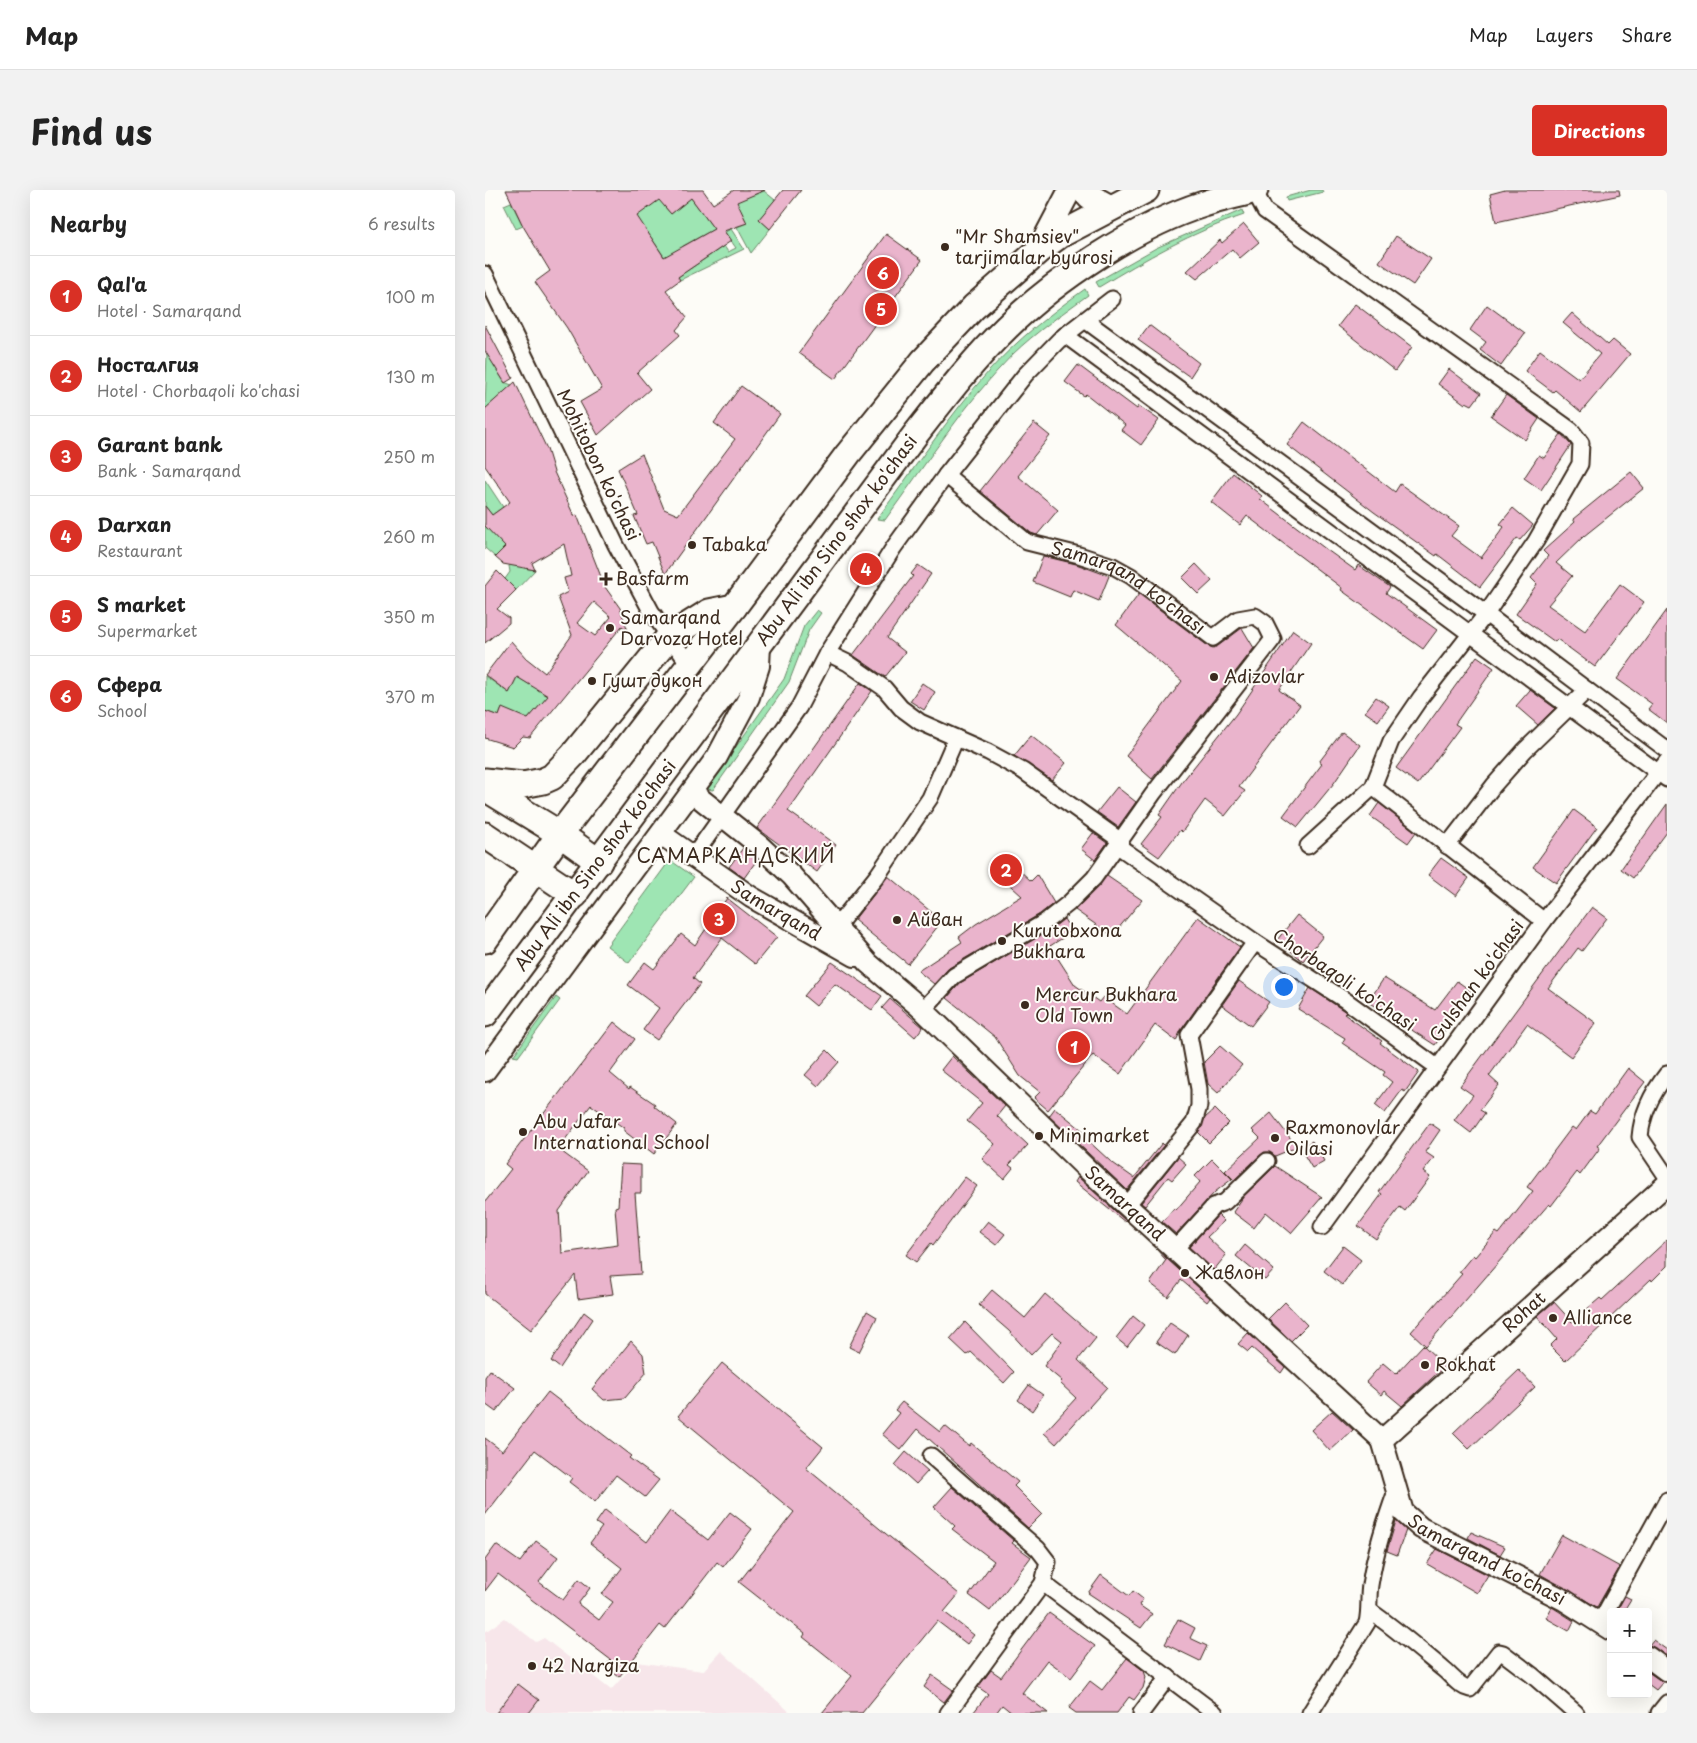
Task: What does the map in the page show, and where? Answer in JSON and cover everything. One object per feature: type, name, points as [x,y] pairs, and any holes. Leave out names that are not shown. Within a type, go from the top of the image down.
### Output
[{"type":"main road","points":[[1038,251],[1070,190]]},
{"type":"main road","points":[[1085,190],[1090,197],[1110,208]]},
{"type":"main road","points":[[485,940],[535,867],[734,607],[847,454],[923,361],[974,307],[1038,251],[1060,235],[1146,190]]},
{"type":"main road","name":"Abu Ali ibn Sino shox ko'chasi","points":[[485,1014],[761,645],[915,435],[983,352],[1007,327],[1072,274],[1122,242],[1203,204],[1255,190]]},
{"type":"main road","points":[[485,781],[523,785],[552,777],[573,755],[669,637],[709,612],[734,607]]},
{"type":"main road","points":[[485,788],[560,834],[599,862]]},
{"type":"main road","points":[[485,834],[575,895]]},
{"type":"street","points":[[1255,190],[1265,211],[1571,430],[1581,443],[1580,464],[1536,541],[1486,614],[1421,697],[1391,741],[1373,787],[1308,846]]},
{"type":"street","name":"Mohitobon ko'chasi","points":[[485,274],[616,545],[651,611],[689,664]]},
{"type":"street","points":[[693,857],[799,707],[827,653],[895,547],[946,475],[1025,375],[1065,336],[1112,299]]},
{"type":"street","points":[[1085,320],[1486,614],[1667,750]]},
{"type":"street","points":[[1065,336],[1569,707],[1664,771]]},
{"type":"street","name":"Samarqand ko'chasi","points":[[946,475],[1027,542],[1113,566],[1131,576],[1213,638],[1238,620],[1255,616],[1265,623],[1273,639],[1153,794],[1120,843]]},
{"type":"street","points":[[485,1072],[717,757],[741,714],[759,666],[761,645]]},
{"type":"street","name":"Chorbaqoli ko'chasi","points":[[827,653],[848,663],[884,688],[901,708],[920,722],[989,752],[1023,772],[1255,942],[1345,1000],[1437,1067]]},
{"type":"street","points":[[1447,846],[1494,784],[1587,690]]},
{"type":"street","points":[[837,926],[877,876],[930,798],[956,738]]},
{"type":"street","name":"Gulshan ko'chasi","points":[[1322,1227],[1544,921],[1664,771]]},
{"type":"street","points":[[1373,787],[1544,921]]},
{"type":"street","name":"Samarqand","points":[[692,792],[760,846],[793,876],[868,963],[923,1010],[1088,1170],[1128,1204],[1383,1440]]},
{"type":"street","name":"Samarqand","points":[[661,834],[751,897],[868,963]]},
{"type":"street","points":[[923,1010],[954,976],[1045,922],[1069,903],[1094,878],[1120,843]]},
{"type":"street","name":"Chorbaqoli ko'chasi","points":[[1128,1204],[1194,1123],[1199,1106],[1199,1089],[1189,1035],[1255,942]]},
{"type":"street","points":[[1667,1074],[1653,1092],[1641,1126],[1640,1138],[1667,1177]]},
{"type":"street","points":[[1175,1249],[1214,1206],[1225,1202],[1267,1161]]},
{"type":"street","name":"Rohat","points":[[1383,1440],[1667,1184]]},
{"type":"street","name":"Samarqand ko'chasi","points":[[1383,1440],[1403,1512],[1421,1528],[1564,1600],[1605,1626]]},
{"type":"street","points":[[931,1456],[1045,1556],[1048,1562],[1043,1583],[948,1713]]},
{"type":"street","points":[[1310,1713],[1367,1623],[1370,1612],[1368,1597],[1378,1540],[1396,1491]]},
{"type":"street","points":[[1605,1626],[1667,1500]]},
{"type":"street","points":[[1043,1583],[1215,1713]]},
{"type":"street","points":[[1370,1612],[1390,1625],[1451,1676],[1459,1686],[1470,1689],[1499,1652],[1503,1653],[1576,1713]]},
{"type":"street","points":[[1652,1660],[1667,1671]]},
{"type":"street","points":[[1141,1713],[1169,1677]]},
{"type":"street","points":[[1659,1713],[1667,1703]]},
{"type":"shaded area","points":[[505,1618],[536,1642],[544,1638],[611,1690],[636,1662],[703,1671],[721,1651],[791,1713],[485,1713],[485,1632]]},
{"type":"green space","points":[[673,190],[664,206],[671,214],[691,198],[714,229],[683,246],[670,265],[648,233],[614,211]]},
{"type":"green space","points":[[751,190],[754,195],[764,191],[775,200],[759,219],[770,229],[751,253],[737,227],[747,223],[736,202]]},
{"type":"green space","points":[[1311,190],[1322,190],[1323,192],[1287,201],[1286,197]]},
{"type":"green space","points":[[511,202],[523,226],[516,229],[504,205]]},
{"type":"green space","points":[[1242,210],[1244,215],[1206,229],[1169,247],[1099,287],[1096,282],[1156,248]]},
{"type":"green space","points":[[731,229],[744,249],[680,280],[678,277],[724,246],[728,252],[736,248],[725,232]]},
{"type":"green space","points":[[1085,289],[1088,295],[1031,338],[995,373],[946,435],[885,520],[877,519],[945,425],[989,371],[1035,327]]},
{"type":"green space","points":[[487,353],[504,382],[512,385],[485,409]]},
{"type":"green space","points":[[485,480],[503,507],[492,515],[485,506]]},
{"type":"green space","points":[[485,526],[505,547],[495,557],[485,548]]},
{"type":"green space","points":[[515,558],[524,568],[535,570],[516,590],[505,579],[510,572],[509,566]]},
{"type":"green space","points":[[817,610],[821,613],[809,630],[789,682],[713,790],[706,789],[784,679],[804,626]]},
{"type":"green space","points":[[485,676],[509,693],[517,677],[532,686],[537,680],[550,694],[526,721],[501,710],[499,716],[485,711]]},
{"type":"green space","points":[[670,860],[694,877],[629,963],[607,946]]},
{"type":"green space","points":[[556,997],[560,1000],[518,1057],[513,1056]]},
{"type":"building","points":[[506,190],[703,190],[713,204],[734,190],[765,190],[737,202],[747,223],[724,231],[731,241],[678,277],[680,280],[666,290],[687,317],[676,330],[680,335],[637,373],[650,389],[598,435],[580,402],[602,389],[567,328],[535,282],[550,271],[523,226]],"holes":[[[691,198],[714,229],[664,257],[637,216],[659,200],[671,214]]]},
{"type":"building","points":[[783,190],[801,190],[770,229],[759,219]]},
{"type":"building","points":[[1505,190],[1619,190],[1620,195],[1496,222],[1490,194]]},
{"type":"building","points":[[1244,224],[1259,242],[1240,258],[1232,249],[1197,279],[1187,271],[1220,240],[1222,243]]},
{"type":"building","points":[[886,234],[922,260],[835,379],[799,353]]},
{"type":"building","points":[[1396,236],[1431,259],[1413,285],[1379,262]]},
{"type":"building","points":[[1355,304],[1412,347],[1395,371],[1338,326]]},
{"type":"building","points":[[1487,305],[1525,333],[1501,366],[1480,350],[1486,342],[1470,330]]},
{"type":"building","points":[[1572,313],[1608,345],[1613,340],[1630,354],[1581,412],[1555,390],[1553,392],[1525,371],[1540,350],[1579,379],[1600,354],[1563,323]]},
{"type":"building","points":[[485,325],[513,378],[505,383],[485,351]]},
{"type":"building","points":[[1149,325],[1199,363],[1190,377],[1138,340]]},
{"type":"building","points":[[1078,365],[1137,409],[1139,406],[1159,420],[1141,445],[1121,430],[1125,425],[1086,394],[1084,396],[1065,382]]},
{"type":"building","points":[[1449,369],[1481,393],[1472,405],[1466,402],[1465,404],[1438,384]]},
{"type":"building","points":[[515,382],[547,449],[554,472],[574,516],[577,515],[605,587],[620,608],[628,631],[622,626],[530,738],[523,737],[513,747],[485,738],[485,711],[499,716],[502,708],[528,719],[548,696],[517,677],[509,693],[485,675],[511,641],[526,658],[545,673],[572,635],[558,597],[568,592],[564,578],[571,576],[564,544],[532,563],[535,570],[503,564],[495,557],[505,547],[485,526],[485,506],[492,515],[510,502],[485,466],[485,409]],"holes":[[[594,602],[611,617],[595,636],[577,623]]]},
{"type":"building","points":[[741,386],[780,414],[665,574],[652,542],[646,544],[634,516],[638,515],[618,469],[642,454],[664,509],[678,515],[735,439],[714,423]]},
{"type":"building","points":[[1506,395],[1539,419],[1525,440],[1491,416]]},
{"type":"building","points":[[1304,422],[1395,492],[1400,484],[1459,526],[1451,536],[1481,558],[1504,527],[1500,524],[1513,508],[1533,525],[1520,540],[1517,538],[1480,587],[1437,554],[1436,556],[1374,512],[1287,445]]},
{"type":"building","points":[[1034,423],[1050,436],[1018,476],[1058,510],[1037,535],[1031,533],[980,491]]},
{"type":"building","points":[[1561,434],[1571,445],[1541,490],[1524,478],[1539,455],[1544,458]]},
{"type":"building","points":[[1631,472],[1644,488],[1584,536],[1556,563],[1572,576],[1548,605],[1585,631],[1620,584],[1644,602],[1595,667],[1557,639],[1555,642],[1516,614],[1537,584],[1531,578],[1548,556],[1543,551],[1575,522],[1573,519]]},
{"type":"building","points":[[1233,473],[1262,496],[1260,499],[1327,550],[1355,570],[1358,565],[1390,587],[1386,593],[1437,630],[1423,649],[1341,590],[1342,588],[1247,516],[1240,525],[1211,502]]},
{"type":"building","points":[[1043,556],[1076,564],[1109,576],[1099,601],[1073,590],[1070,597],[1033,582]]},
{"type":"building","points":[[1196,564],[1212,581],[1198,594],[1182,578]]},
{"type":"building","points":[[918,565],[931,574],[887,638],[905,652],[885,677],[853,655],[913,576],[911,574]]},
{"type":"building","points":[[497,571],[516,590],[497,609],[509,618],[509,623],[485,643],[485,586]]},
{"type":"building","points":[[1139,594],[1208,646],[1213,648],[1218,646],[1242,628],[1254,648],[1152,779],[1126,756],[1182,681],[1116,625]]},
{"type":"building","points":[[1667,610],[1667,723],[1648,709],[1652,704],[1617,679]]},
{"type":"building","points":[[1293,630],[1311,643],[1279,690],[1300,705],[1239,787],[1245,791],[1225,816],[1205,800],[1182,832],[1180,830],[1159,857],[1141,844],[1162,817],[1159,815],[1182,782],[1236,714]]},
{"type":"building","points":[[1477,656],[1494,668],[1455,724],[1460,727],[1418,784],[1396,768]]},
{"type":"building","points":[[860,683],[872,691],[788,811],[836,845],[817,872],[757,828]]},
{"type":"building","points":[[922,683],[935,692],[924,710],[910,701]]},
{"type":"building","points":[[1530,690],[1555,708],[1538,725],[1516,706]]},
{"type":"building","points":[[1376,697],[1389,706],[1378,721],[1365,712]]},
{"type":"building","points":[[1342,732],[1360,745],[1334,783],[1298,827],[1283,816],[1322,764],[1319,762]]},
{"type":"building","points":[[1031,735],[1066,763],[1052,780],[1014,756]]},
{"type":"building","points":[[1117,787],[1136,802],[1118,827],[1097,812]]},
{"type":"building","points":[[1379,803],[1416,832],[1408,843],[1370,816]]},
{"type":"building","points":[[1667,804],[1667,832],[1633,878],[1621,869]]},
{"type":"building","points":[[1574,810],[1597,827],[1556,883],[1533,867]]},
{"type":"building","points":[[1093,833],[1107,843],[1095,860],[1081,849]]},
{"type":"building","points":[[743,848],[757,860],[744,878],[729,867]]},
{"type":"building","points":[[1003,855],[1031,881],[1037,875],[1054,903],[1040,914],[949,968],[934,984],[918,971],[962,942],[959,937],[976,924],[1022,896],[991,868]]},
{"type":"building","points":[[1441,858],[1469,878],[1456,896],[1428,875]]},
{"type":"building","name":"Айван","points":[[888,876],[942,921],[908,964],[854,920]]},
{"type":"building","points":[[1107,876],[1142,900],[1112,936],[1075,910]]},
{"type":"building","points":[[727,898],[777,937],[755,964],[722,938],[693,978],[700,984],[657,1040],[643,1030],[659,1008],[628,985],[645,962],[654,969],[681,934],[695,945]]},
{"type":"building","points":[[1592,907],[1607,918],[1582,951],[1578,948],[1548,988],[1596,1023],[1571,1057],[1527,1024],[1489,1076],[1499,1085],[1480,1110],[1485,1113],[1471,1133],[1454,1120],[1473,1095],[1460,1086]]},
{"type":"building","points":[[1297,915],[1323,936],[1303,961],[1277,940]]},
{"type":"building","points":[[1198,917],[1240,947],[1181,1030],[1176,1041],[1155,1025],[1120,1074],[1093,1055],[1048,1110],[1034,1098],[1040,1092],[1020,1076],[995,1037],[947,998],[960,983],[1050,930],[1064,919],[1072,932],[1050,946],[1075,985],[1099,1002],[1103,997],[1127,1014]]},
{"type":"building","points":[[832,962],[882,996],[872,1010],[835,984],[816,1006],[804,996]]},
{"type":"building","points":[[1384,978],[1435,1010],[1457,981],[1471,991],[1435,1045],[1368,1002]]},
{"type":"building","points":[[1239,981],[1269,1002],[1251,1026],[1222,1005]]},
{"type":"building","points":[[1310,988],[1346,1012],[1344,1014],[1382,1041],[1380,1043],[1419,1072],[1405,1092],[1402,1090],[1385,1113],[1375,1105],[1392,1082],[1383,1075],[1385,1072],[1342,1043],[1345,1038],[1298,1009]]},
{"type":"building","points":[[890,999],[923,1027],[915,1037],[882,1008]]},
{"type":"building","points":[[614,1022],[635,1039],[610,1073],[629,1089],[630,1087],[655,1104],[654,1106],[677,1124],[654,1154],[624,1131],[624,1128],[591,1105],[558,1149],[588,1171],[559,1211],[562,1253],[618,1245],[615,1207],[618,1206],[621,1164],[641,1165],[641,1193],[635,1193],[641,1274],[610,1276],[613,1294],[578,1299],[575,1275],[531,1330],[485,1294],[485,1202],[511,1169],[505,1164]]},
{"type":"building","points":[[1220,1046],[1242,1065],[1218,1093],[1208,1084],[1204,1062]]},
{"type":"building","points":[[827,1050],[839,1062],[818,1086],[805,1075]]},
{"type":"building","points":[[952,1056],[1005,1106],[997,1116],[1028,1145],[1009,1165],[1013,1168],[1004,1179],[982,1159],[995,1144],[967,1121],[982,1103],[941,1070]]},
{"type":"building","points":[[1628,1068],[1645,1082],[1597,1146],[1600,1148],[1580,1175],[1577,1172],[1551,1206],[1549,1204],[1426,1346],[1411,1332],[1462,1274],[1459,1272],[1473,1255],[1475,1257],[1496,1232],[1499,1234],[1533,1191],[1527,1187],[1572,1127],[1576,1130],[1590,1111],[1595,1114]]},
{"type":"building","points":[[1055,1108],[1087,1134],[1084,1137],[1110,1161],[1134,1178],[1162,1143],[1164,1145],[1127,1190],[1049,1116]]},
{"type":"building","points":[[1215,1109],[1229,1123],[1209,1143],[1198,1132],[1205,1118]]},
{"type":"building","points":[[1271,1113],[1297,1147],[1275,1156],[1270,1152],[1264,1152],[1234,1180],[1225,1171],[1260,1138],[1252,1130]]},
{"type":"building","points":[[1430,1123],[1440,1130],[1425,1152],[1434,1158],[1423,1172],[1430,1177],[1405,1211],[1400,1207],[1376,1239],[1358,1226],[1382,1194],[1379,1192]]},
{"type":"building","points":[[1312,1141],[1324,1161],[1312,1168],[1300,1148]]},
{"type":"building","points":[[1178,1157],[1186,1164],[1172,1180],[1168,1177],[1145,1206],[1141,1203]]},
{"type":"building","points":[[1212,1159],[1232,1179],[1215,1192],[1176,1234],[1162,1222],[1174,1208],[1176,1210],[1200,1182],[1195,1176]]},
{"type":"building","points":[[1275,1166],[1322,1197],[1291,1233],[1266,1212],[1254,1228],[1233,1212],[1244,1196]]},
{"type":"building","points":[[965,1177],[977,1186],[933,1245],[931,1243],[916,1262],[906,1255]]},
{"type":"building","points":[[1078,1177],[1126,1221],[1075,1182]]},
{"type":"building","points":[[1218,1215],[1224,1221],[1207,1237],[1226,1255],[1214,1270],[1189,1247]]},
{"type":"building","points":[[988,1221],[1005,1234],[996,1245],[979,1232]]},
{"type":"building","points":[[1667,1240],[1667,1266],[1565,1361],[1550,1346],[1557,1339],[1537,1316],[1554,1302],[1572,1322],[1600,1298],[1602,1300]]},
{"type":"building","points":[[1245,1245],[1274,1270],[1265,1280],[1236,1256]]},
{"type":"building","points":[[1343,1246],[1361,1260],[1342,1285],[1324,1271]]},
{"type":"building","points":[[1156,1249],[1210,1298],[1207,1302],[1181,1280],[1168,1297],[1150,1283],[1166,1260]]},
{"type":"building","points":[[992,1290],[1025,1318],[1045,1294],[1096,1338],[1078,1360],[1107,1387],[1056,1444],[1044,1433],[1076,1398],[1060,1383],[1062,1381],[1044,1366],[1062,1341],[1052,1333],[1031,1355],[1009,1331],[979,1305]]},
{"type":"building","points":[[1285,1302],[1307,1325],[1291,1341],[1268,1319]]},
{"type":"building","points":[[867,1311],[877,1317],[859,1352],[849,1347]]},
{"type":"building","points":[[584,1312],[593,1319],[560,1368],[551,1361]]},
{"type":"building","points":[[1133,1316],[1144,1325],[1127,1347],[1116,1338]]},
{"type":"building","points":[[965,1322],[1014,1372],[1004,1383],[971,1352],[967,1355],[950,1339]]},
{"type":"building","points":[[1170,1323],[1188,1335],[1175,1355],[1156,1342]]},
{"type":"building","points":[[1248,1333],[1285,1367],[1281,1373],[1252,1348],[1248,1352],[1238,1344]]},
{"type":"building","points":[[631,1341],[643,1354],[646,1373],[625,1398],[604,1400],[592,1389]]},
{"type":"building","points":[[1423,1345],[1445,1366],[1402,1406],[1384,1391],[1381,1395],[1366,1382],[1383,1363],[1396,1374]]},
{"type":"building","points":[[722,1363],[823,1447],[806,1468],[959,1594],[944,1612],[974,1635],[967,1644],[937,1621],[862,1713],[822,1713],[852,1676],[803,1637],[805,1634],[739,1582],[794,1512],[678,1416]]},
{"type":"building","points":[[490,1370],[515,1388],[496,1412],[485,1404],[485,1377]]},
{"type":"building","points":[[1519,1370],[1535,1387],[1469,1449],[1453,1433]]},
{"type":"building","points":[[1029,1385],[1043,1395],[1032,1411],[1018,1400]]},
{"type":"building","points":[[548,1392],[659,1480],[645,1497],[616,1475],[595,1502],[569,1482],[572,1478],[535,1450],[485,1515],[485,1438],[502,1451]]},
{"type":"building","points":[[902,1402],[940,1432],[945,1426],[969,1446],[971,1443],[1018,1482],[1014,1486],[1042,1514],[1028,1528],[918,1429],[901,1450],[882,1434],[899,1413],[895,1410]]},
{"type":"building","points":[[1332,1411],[1353,1430],[1330,1451],[1311,1430]]},
{"type":"building","points":[[906,1452],[928,1471],[916,1484],[895,1465]]},
{"type":"building","points":[[952,1487],[1014,1541],[1012,1543],[1031,1557],[990,1611],[969,1595],[994,1561],[952,1529],[955,1526],[934,1507]]},
{"type":"building","points":[[605,1510],[647,1542],[670,1511],[708,1540],[730,1512],[752,1529],[723,1567],[717,1562],[665,1629],[660,1625],[619,1677],[605,1666],[611,1660],[498,1574],[485,1591],[485,1560],[496,1545],[520,1562],[536,1541],[558,1557],[539,1582],[563,1600],[579,1579],[590,1588],[578,1604],[599,1620],[613,1602],[602,1594],[622,1568],[590,1543],[602,1527],[596,1523]]},
{"type":"building","points":[[1396,1521],[1406,1530],[1397,1555],[1387,1551]]},
{"type":"building","points":[[1471,1532],[1505,1547],[1500,1555],[1468,1538]]},
{"type":"building","points":[[1562,1535],[1620,1567],[1597,1607],[1540,1574]]},
{"type":"building","points":[[1437,1549],[1488,1575],[1477,1593],[1427,1564]]},
{"type":"building","points":[[1101,1575],[1129,1596],[1133,1591],[1143,1599],[1139,1605],[1152,1614],[1141,1628],[1088,1593]]},
{"type":"building","points":[[1625,1596],[1631,1599],[1625,1608],[1618,1608]]},
{"type":"building","points":[[1552,1607],[1574,1621],[1569,1631],[1546,1618]]},
{"type":"building","points":[[1049,1613],[1095,1646],[1071,1678],[1047,1660],[1022,1693],[1048,1713],[1012,1713],[1002,1705],[996,1713],[973,1713],[988,1694],[978,1687],[991,1670],[1001,1677]]},
{"type":"building","points":[[1178,1619],[1195,1628],[1190,1638],[1207,1646],[1200,1661],[1165,1644]]},
{"type":"building","points":[[1653,1640],[1667,1650],[1667,1656],[1652,1647]]},
{"type":"building","points":[[1127,1658],[1144,1671],[1146,1677],[1143,1688],[1134,1700],[1129,1697],[1117,1713],[1076,1713],[1069,1708],[1090,1681],[1102,1690]]},
{"type":"building","points":[[932,1675],[953,1690],[944,1702],[924,1687]]},
{"type":"building","points":[[1652,1675],[1663,1682],[1656,1690],[1652,1687]]},
{"type":"building","points":[[518,1684],[539,1700],[529,1713],[496,1713]]},
{"type":"place","name":"\"Mr Shamsiev\" tarjimalar byurosi","points":[[945,247]]},
{"type":"place","name":"Сфера","points":[[883,273]]},
{"type":"place","name":"S market","points":[[881,309]]},
{"type":"place","name":"Tabaka","points":[[692,545]]},
{"type":"place","name":"Darxan","points":[[866,569]]},
{"type":"place","name":"Basfarm","points":[[606,579]]},
{"type":"place","name":"Samarqand Darvoza Hotel","points":[[610,628]]},
{"type":"place","name":"Adizovlar","points":[[1214,677]]},
{"type":"place","name":"Гушт дукон","points":[[592,681]]},
{"type":"place","name":"Носталгия","points":[[1006,870]]},
{"type":"place","name":"Garant bank","points":[[719,919]]},
{"type":"place","name":"Айван","points":[[897,920]]},
{"type":"place","name":"Kurutobxona Bukhara","points":[[1002,941]]},
{"type":"place","name":"Mercur Bukhara Old Town","points":[[1025,1005]]},
{"type":"place","name":"Qal'a","points":[[1074,1047]]},
{"type":"place","name":"Abu Jafar International School","points":[[523,1132]]},
{"type":"place","name":"Minimarket","points":[[1039,1136]]},
{"type":"place","name":"Raxmonovlar Oilasi","points":[[1275,1138]]},
{"type":"place","name":"Жавлон","points":[[1185,1273]]},
{"type":"place","name":"Alliance","points":[[1553,1318]]},
{"type":"place","name":"Rokhat","points":[[1425,1365]]},
{"type":"place","name":"42 Nargiza","points":[[532,1666]]},
{"type":"district","name":"САМАРКАНДСКИЙ","points":[[736,856]]}]
